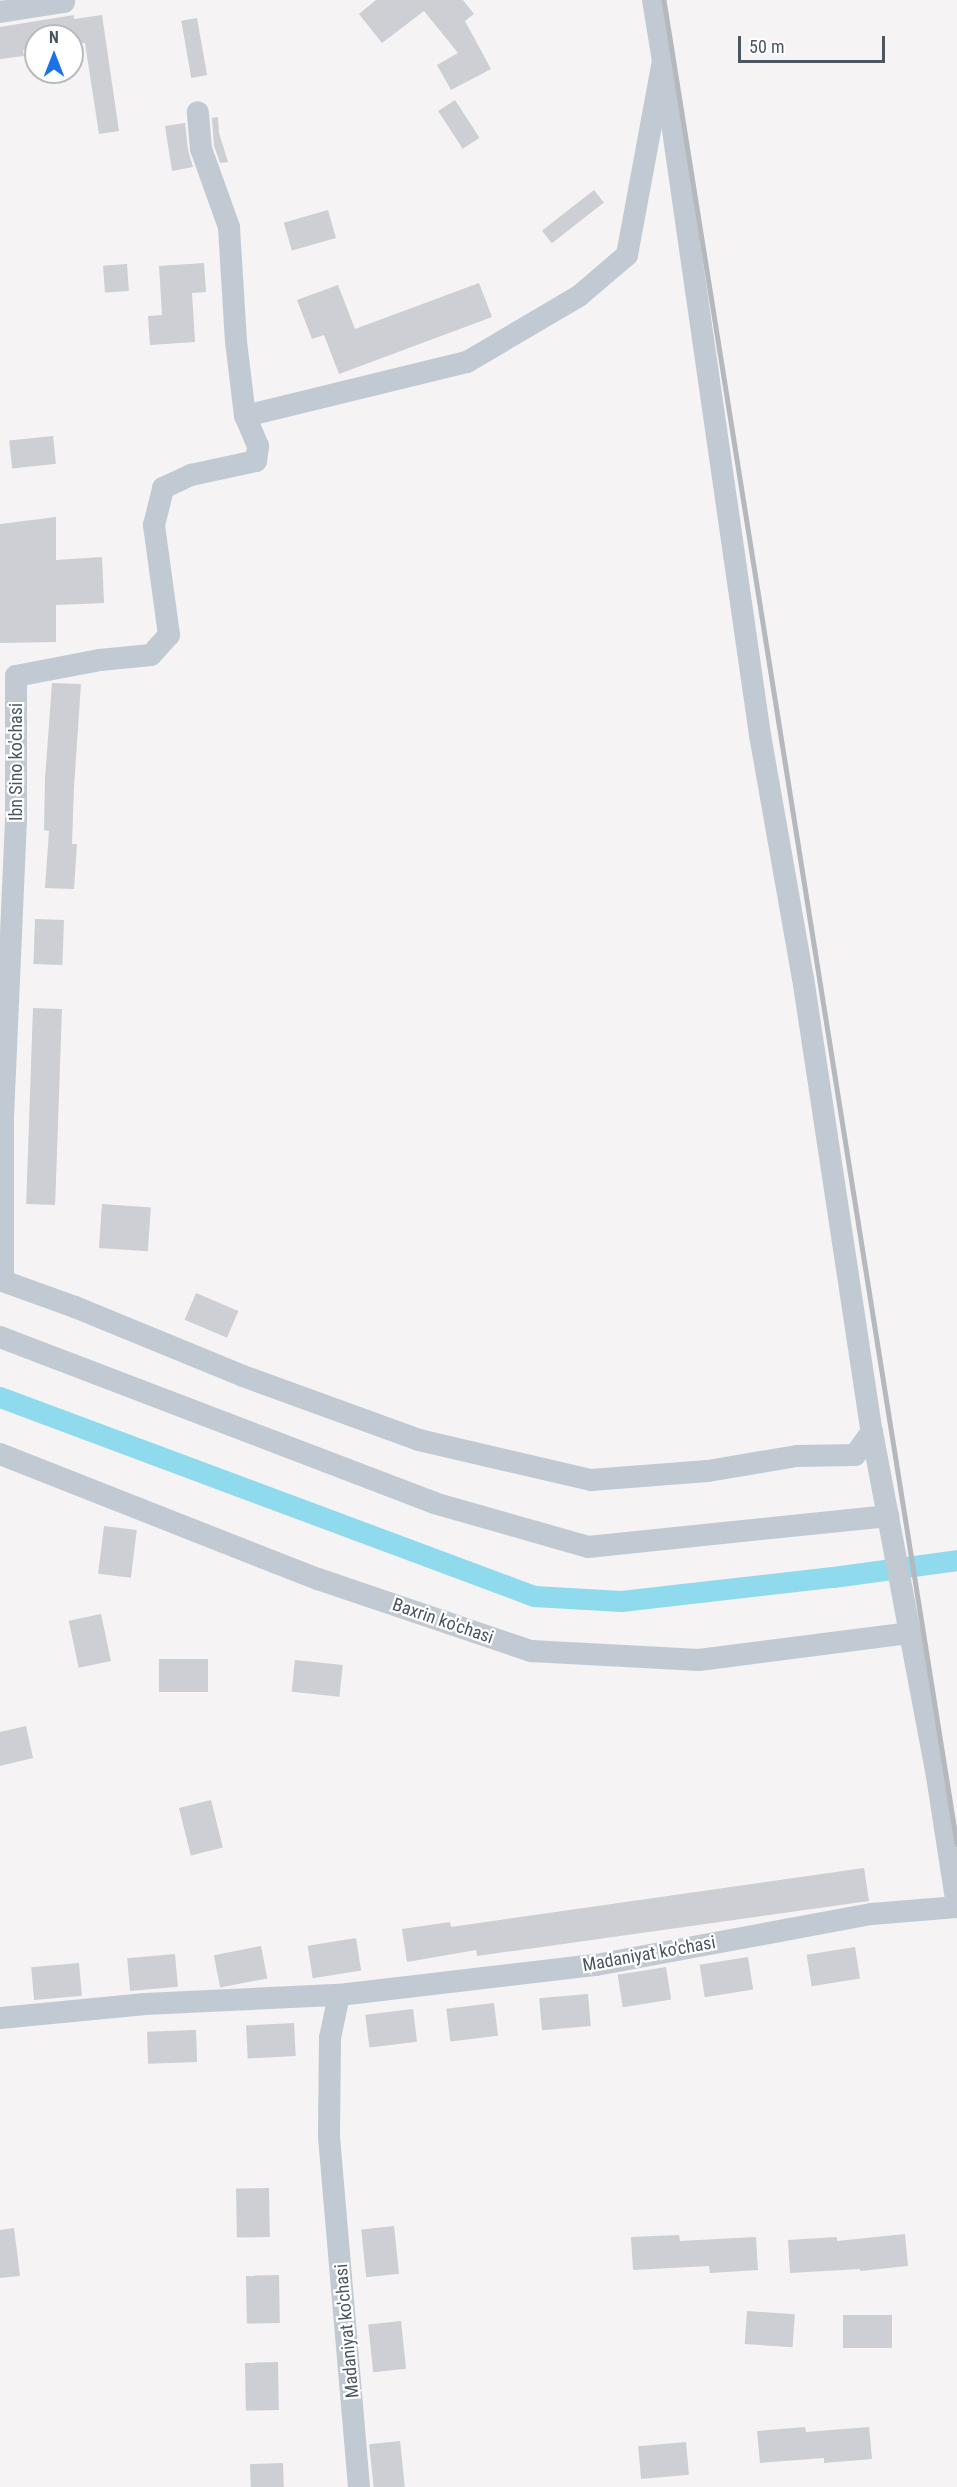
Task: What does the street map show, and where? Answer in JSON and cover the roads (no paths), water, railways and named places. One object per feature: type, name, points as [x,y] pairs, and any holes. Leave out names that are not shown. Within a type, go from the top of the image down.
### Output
[{"type":"street","points":[[653,0],[760,735],[803,978],[872,1432],[910,1633],[957,1906]]},
{"type":"street","points":[[0,12],[64,2]]},
{"type":"street","points":[[198,112],[201,149],[229,227],[236,342],[245,416],[466,362],[587,289],[627,255],[663,61]]},
{"type":"street","name":"Ibn Sino ko'chasi","points":[[1,1280],[3,1117],[16,820],[16,676],[100,660],[151,655],[169,634],[154,525],[163,488],[191,475],[256,461],[258,446],[245,416]]},
{"type":"street","points":[[1,1280],[75,1307],[243,1376],[419,1440],[591,1480],[708,1470],[797,1456],[855,1455],[872,1432]]},
{"type":"street","points":[[0,1337],[434,1503],[588,1546],[888,1516]]},
{"type":"street","name":"Baxrin ko'chasi","points":[[0,1454],[318,1579],[531,1651],[699,1660],[910,1633]]},
{"type":"street","name":"Madaniyat ko'chasi","points":[[0,2019],[145,2004],[339,1995],[596,1965],[872,1914],[957,1906]]},
{"type":"street","name":"Madaniyat ko'chasi","points":[[339,1995],[330,2038],[330,2137],[359,2487]]},
{"type":"waterway","points":[[0,1397],[534,1596],[621,1601],[833,1577],[957,1560]]},
{"type":"railway","points":[[664,0],[957,1844]]}]
